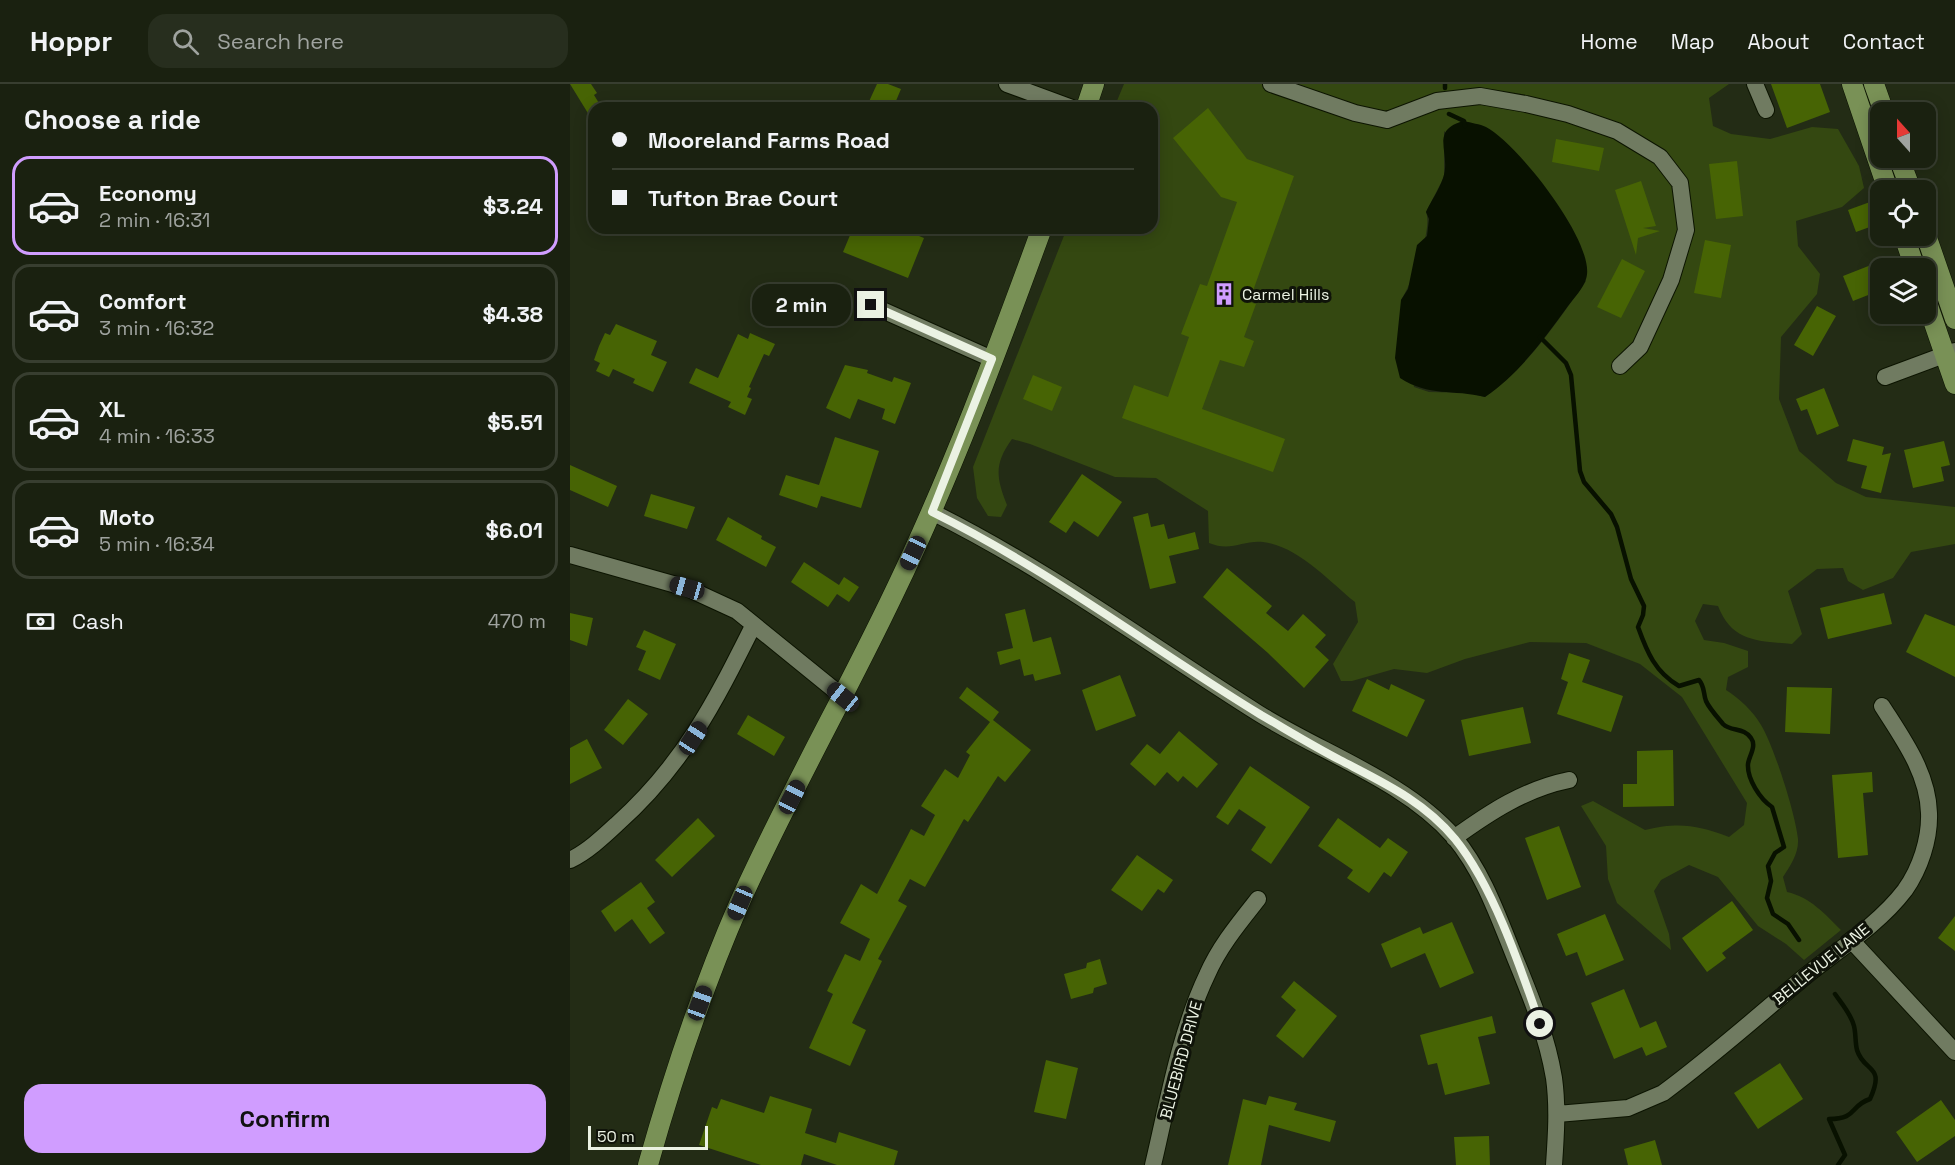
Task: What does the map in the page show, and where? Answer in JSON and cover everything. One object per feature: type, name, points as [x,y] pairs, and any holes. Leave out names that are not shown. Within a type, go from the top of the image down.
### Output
[{"type":"main road","points":[[1088,102],[1094,84]]},
{"type":"main road","points":[[1852,84],[1885,180]]},
{"type":"main road","points":[[1874,84],[1880,102]]},
{"type":"main road","points":[[648,1165],[673,1081],[720,949],[771,837],[843,697],[932,512],[1040,234]]},
{"type":"main road","points":[[1930,246],[1955,319]]},
{"type":"main road","points":[[1936,322],[1950,352],[1955,384]]},
{"type":"street","points":[[1007,84],[1056,102]]},
{"type":"street","points":[[1271,84],[1355,113],[1387,120],[1437,101],[1480,96],[1526,104],[1568,114],[1617,131],[1660,157],[1680,183],[1686,212],[1686,230],[1671,280],[1640,347],[1620,366]]},
{"type":"street","points":[[1755,84],[1766,110]]},
{"type":"street","points":[[871,305],[992,359]]},
{"type":"street","points":[[1885,377],[1950,352]]},
{"type":"street","points":[[932,512],[990,540],[1260,714],[1394,788],[1433,816],[1454,838],[1476,869],[1493,903],[1535,1008],[1554,1078],[1557,1114],[1554,1165]]},
{"type":"street","points":[[570,555],[710,597],[737,611],[843,697]]},
{"type":"street","points":[[570,860],[638,806],[680,758],[706,719],[753,626]]},
{"type":"street","name":"BELLEVUE LANE","points":[[1557,1114],[1614,1111],[1628,1108],[1663,1093],[1851,940],[1892,905],[1906,889],[1922,857],[1927,833],[1927,793],[1921,773],[1882,706]]},
{"type":"street","points":[[1454,838],[1503,804],[1569,780]]},
{"type":"street","name":"BLUEBIRD DRIVE","points":[[1153,1165],[1192,1010],[1207,973],[1227,939],[1258,899]]},
{"type":"street","points":[[1851,940],[1955,1052]]},
{"type":"green space","points":[[1124,84],[1729,84],[1709,98],[1713,126],[1731,134],[1770,139],[1812,127],[1838,129],[1859,166],[1864,188],[1842,207],[1796,221],[1798,246],[1820,274],[1817,294],[1781,337],[1779,399],[1799,451],[1836,483],[1866,497],[1955,507],[1955,544],[1911,552],[1893,578],[1863,590],[1848,581],[1843,568],[1817,569],[1788,591],[1802,634],[1792,644],[1747,637],[1731,627],[1718,606],[1703,604],[1695,621],[1704,640],[1724,643],[1748,651],[1748,667],[1728,677],[1726,690],[1745,705],[1761,725],[1772,748],[1789,798],[1798,844],[1794,859],[1783,877],[1787,892],[1810,902],[1841,930],[1804,960],[1786,944],[1758,926],[1718,877],[1689,865],[1661,880],[1654,891],[1669,934],[1671,950],[1617,903],[1608,879],[1606,846],[1581,806],[1593,801],[1645,830],[1668,826],[1688,826],[1729,837],[1744,825],[1747,803],[1682,697],[1640,664],[1586,643],[1530,642],[1465,659],[1427,673],[1394,669],[1352,681],[1341,681],[1333,664],[1358,622],[1355,602],[1313,566],[1289,550],[1263,542],[1230,546],[1209,543],[1208,511],[1156,478],[1115,477],[1012,439],[1002,456],[999,471],[1007,505],[1001,517],[988,516],[977,498],[973,467],[1065,234],[1158,234],[1158,102],[1116,102]],"holes":[[[1444,131],[1586,281],[1552,328],[1515,372],[1485,397],[1469,393],[1429,392],[1414,387],[1401,300],[1416,269],[1424,243],[1427,231],[1426,212],[1444,177]]]},
{"type":"shaded area","points":[[1464,121],[1486,127],[1516,152],[1552,196],[1568,220],[1580,243],[1586,263],[1586,279],[1583,286],[1520,367],[1485,397],[1431,390],[1411,384],[1400,378],[1395,358],[1401,300],[1408,289],[1417,245],[1427,236],[1429,219],[1426,212],[1445,169],[1444,137],[1453,125]]},
{"type":"building","points":[[570,84],[591,84],[597,93],[594,95],[598,102],[588,102],[588,113]]},
{"type":"building","points":[[877,84],[888,84],[901,89],[896,102],[869,102]]},
{"type":"building","points":[[1771,84],[1820,84],[1830,112],[1787,128]]},
{"type":"building","name":"Carmel Hills","points":[[1208,108],[1247,159],[1294,176],[1249,302],[1256,304],[1244,337],[1254,341],[1244,367],[1220,360],[1202,409],[1285,439],[1273,472],[1122,418],[1134,385],[1168,397],[1189,337],[1181,334],[1200,284],[1207,286],[1237,202],[1221,197],[1173,138]]},
{"type":"building","points":[[1556,139],[1604,148],[1599,171],[1552,162]]},
{"type":"building","points":[[1737,161],[1743,216],[1716,219],[1709,164]]},
{"type":"building","points":[[1641,181],[1656,226],[1643,228],[1660,231],[1638,238],[1636,255],[1615,190]]},
{"type":"building","points":[[1870,202],[1870,227],[1856,232],[1848,210]]},
{"type":"building","points":[[850,234],[914,234],[924,238],[908,278],[843,252]]},
{"type":"building","points":[[1705,240],[1731,245],[1721,298],[1694,293]]},
{"type":"building","points":[[1622,259],[1645,271],[1621,318],[1597,307]]},
{"type":"building","points":[[1870,265],[1870,294],[1853,301],[1843,276]]},
{"type":"building","points":[[1817,306],[1836,316],[1813,356],[1794,345]]},
{"type":"building","points":[[616,324],[657,341],[651,355],[667,362],[653,392],[633,383],[635,379],[613,369],[609,377],[596,371],[600,363],[594,360],[599,346],[605,333],[610,335]]},
{"type":"building","points":[[750,333],[775,344],[769,356],[764,354],[749,387],[751,388],[747,397],[752,399],[745,415],[728,407],[731,402],[689,383],[696,368],[718,378],[738,334],[748,339]]},
{"type":"building","points":[[845,365],[868,370],[867,373],[892,382],[894,377],[911,383],[895,424],[882,419],[885,409],[858,399],[850,419],[826,408]]},
{"type":"building","points":[[1033,375],[1062,387],[1052,411],[1023,399]]},
{"type":"building","points":[[1824,388],[1839,426],[1817,435],[1807,409],[1801,411],[1796,399]]},
{"type":"building","points":[[835,437],[879,451],[861,508],[821,496],[817,508],[779,495],[786,475],[819,485]]},
{"type":"building","points":[[1853,439],[1884,447],[1882,455],[1891,453],[1881,493],[1861,488],[1867,466],[1847,461]]},
{"type":"building","points":[[1944,441],[1950,465],[1941,467],[1944,481],[1913,488],[1904,450]]},
{"type":"building","points":[[570,465],[617,486],[608,507],[570,490]]},
{"type":"building","points":[[1082,474],[1122,502],[1098,537],[1074,521],[1066,533],[1049,522]]},
{"type":"building","points":[[651,494],[695,507],[687,529],[644,516]]},
{"type":"building","points":[[1148,513],[1151,527],[1164,524],[1168,539],[1195,532],[1199,549],[1169,556],[1176,583],[1150,589],[1133,517]]},
{"type":"building","points":[[728,517],[762,536],[761,539],[776,547],[766,567],[716,540]]},
{"type":"building","points":[[804,562],[839,585],[844,577],[859,587],[849,602],[837,594],[828,607],[791,582]]},
{"type":"building","points":[[1227,568],[1272,606],[1266,613],[1288,631],[1303,614],[1326,635],[1315,647],[1329,660],[1304,688],[1268,653],[1203,597]]},
{"type":"building","points":[[1884,593],[1892,624],[1828,639],[1820,608]]},
{"type":"building","points":[[1025,609],[1033,642],[1051,637],[1061,674],[1035,681],[1033,674],[1024,676],[1020,659],[1000,665],[997,652],[1013,648],[1005,614]]},
{"type":"building","points":[[570,613],[593,618],[587,646],[570,640]]},
{"type":"building","points":[[1925,614],[1955,626],[1955,677],[1906,652]]},
{"type":"building","points":[[644,630],[676,644],[660,680],[638,670],[646,651],[636,647]]},
{"type":"building","points":[[1569,653],[1590,660],[1582,682],[1623,696],[1611,732],[1557,714],[1568,682],[1561,679]]},
{"type":"building","points":[[1120,675],[1136,716],[1096,731],[1082,690]]},
{"type":"building","points":[[1367,679],[1389,690],[1391,684],[1425,700],[1407,737],[1352,711]]},
{"type":"building","points":[[967,687],[999,712],[993,720],[1031,750],[1005,782],[998,776],[968,822],[964,819],[925,887],[910,879],[898,901],[907,906],[878,959],[882,961],[852,1023],[866,1030],[850,1066],[809,1048],[833,994],[827,991],[845,954],[860,961],[870,939],[840,923],[861,884],[877,894],[911,829],[924,836],[935,815],[921,806],[945,769],[958,778],[970,755],[966,752],[990,722],[959,698]]},
{"type":"building","points":[[1787,687],[1832,688],[1830,734],[1785,732]]},
{"type":"building","points":[[628,699],[648,714],[623,745],[604,730]]},
{"type":"building","points":[[1523,707],[1531,743],[1469,756],[1461,720]]},
{"type":"building","points":[[748,715],[785,737],[774,756],[737,734]]},
{"type":"building","points":[[1179,731],[1218,764],[1197,788],[1183,776],[1178,782],[1167,772],[1155,786],[1130,764],[1147,744],[1160,754]]},
{"type":"building","points":[[587,739],[602,768],[570,784],[570,748]]},
{"type":"building","points":[[1673,750],[1674,806],[1623,807],[1623,784],[1637,784],[1637,751]]},
{"type":"building","points":[[1250,766],[1310,807],[1271,864],[1251,850],[1266,827],[1239,809],[1228,825],[1216,817]]},
{"type":"building","points":[[1872,772],[1873,792],[1863,793],[1868,855],[1838,858],[1832,775]]},
{"type":"building","points":[[698,818],[715,836],[672,877],[655,860]]},
{"type":"building","points":[[1338,818],[1380,848],[1388,838],[1408,852],[1391,877],[1384,872],[1369,893],[1347,878],[1353,870],[1318,846]]},
{"type":"building","points":[[1559,826],[1581,887],[1547,900],[1525,838]]},
{"type":"building","points":[[1137,855],[1173,880],[1164,893],[1158,889],[1142,911],[1111,890]]},
{"type":"building","points":[[641,882],[655,902],[647,908],[665,933],[650,944],[632,919],[615,932],[601,911]]},
{"type":"building","points":[[1732,901],[1753,930],[1722,953],[1726,958],[1707,972],[1682,938]]},
{"type":"building","points":[[1605,914],[1624,960],[1586,976],[1577,952],[1566,956],[1557,934]]},
{"type":"building","points":[[1955,916],[1955,951],[1938,938]]},
{"type":"building","points":[[1452,922],[1474,973],[1440,988],[1425,953],[1391,968],[1381,944],[1420,927],[1423,934]]},
{"type":"building","points":[[1100,959],[1107,984],[1094,988],[1093,993],[1071,999],[1064,974],[1086,968],[1087,963]]},
{"type":"building","points":[[1294,981],[1337,1016],[1303,1058],[1276,1036],[1296,1010],[1281,997]]},
{"type":"building","points":[[1624,989],[1640,1028],[1656,1021],[1667,1047],[1646,1056],[1642,1047],[1614,1059],[1591,1003]]},
{"type":"building","points":[[1492,1016],[1496,1033],[1478,1037],[1490,1084],[1445,1095],[1437,1063],[1428,1065],[1420,1035]]},
{"type":"building","points":[[1046,1060],[1078,1068],[1066,1119],[1034,1112]]},
{"type":"building","points":[[1780,1063],[1803,1099],[1758,1129],[1734,1093]]},
{"type":"building","points":[[770,1096],[812,1109],[805,1133],[836,1143],[839,1132],[898,1151],[894,1165],[837,1165],[804,1154],[801,1165],[761,1165],[699,1145],[712,1107],[717,1109],[721,1099],[764,1113]]},
{"type":"building","points":[[1269,1096],[1297,1103],[1294,1110],[1336,1121],[1330,1142],[1269,1125],[1261,1165],[1228,1165],[1243,1099],[1266,1105]]},
{"type":"building","points":[[1941,1100],[1955,1120],[1955,1136],[1917,1162],[1896,1132]]},
{"type":"building","points":[[1489,1136],[1490,1165],[1456,1165],[1454,1137]]},
{"type":"building","points":[[1655,1140],[1662,1165],[1628,1165],[1624,1149]]},
{"type":"waterway","points":[[1449,114],[1464,121],[1465,126]]},
{"type":"waterway","points":[[1540,337],[1566,363],[1571,375],[1580,471],[1584,482],[1611,514],[1617,527],[1631,579],[1644,606],[1638,627],[1649,653],[1658,668],[1679,686],[1699,680],[1707,704],[1723,724],[1745,732],[1753,741],[1748,770],[1759,794],[1772,807],[1784,847],[1775,853],[1768,866],[1771,881],[1767,898],[1773,914],[1788,924],[1799,940]]},
{"type":"waterway","points":[[1835,994],[1853,1022],[1860,1057],[1875,1074],[1876,1080],[1870,1099],[1845,1117],[1829,1119],[1845,1155],[1838,1165]]},
{"type":"place","name":"Carmel Hills","points":[[1224,294]]},
{"type":"route","points":[[871,305],[992,359],[932,512],[990,540],[1260,714],[1394,788],[1433,816],[1454,838],[1476,869],[1493,903],[1540,1024]]}]
